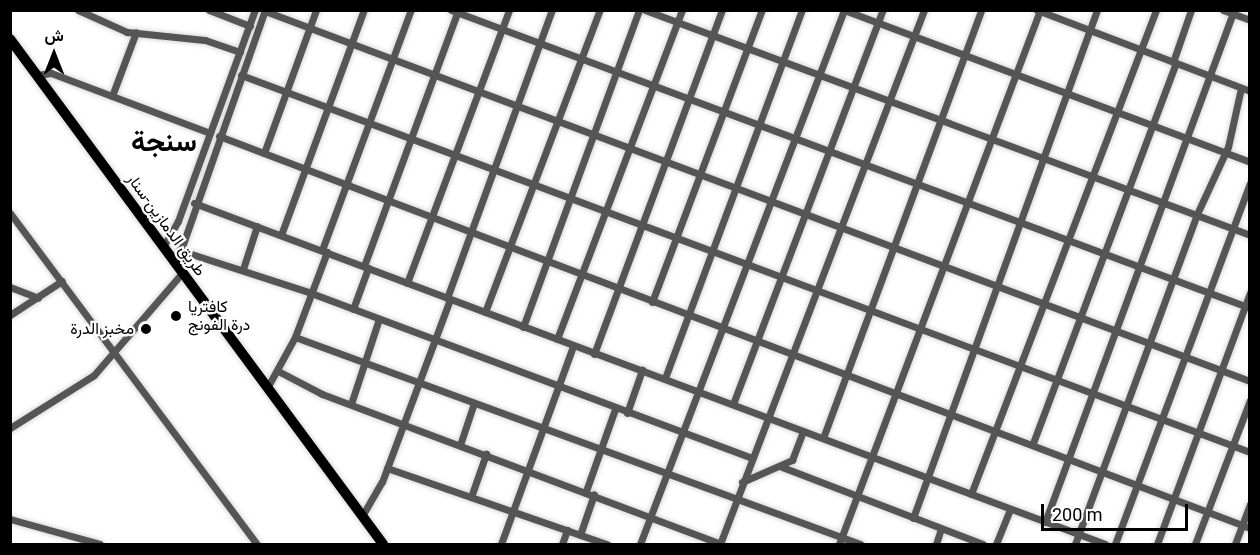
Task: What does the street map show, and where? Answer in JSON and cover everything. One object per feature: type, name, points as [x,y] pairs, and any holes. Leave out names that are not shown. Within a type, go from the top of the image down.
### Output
[{"type":"highway","name":"طريق الدمازين-سنار","points":[[10,39],[383,544]]},
{"type":"street","points":[[209,10],[250,26]]},
{"type":"street","points":[[163,246],[178,221],[255,10]]},
{"type":"street","points":[[264,153],[316,10]]},
{"type":"street","points":[[281,235],[364,10]]},
{"type":"street","points":[[267,388],[295,337],[311,293],[344,183],[370,123],[411,10]]},
{"type":"street","points":[[408,283],[452,154],[509,10]]},
{"type":"street","points":[[362,516],[387,468],[404,424],[435,340],[470,233],[552,10]]},
{"type":"street","points":[[485,312],[600,10]]},
{"type":"street","points":[[524,327],[639,10]]},
{"type":"street","points":[[645,10],[1250,235]]},
{"type":"street","points":[[557,339],[651,86],[682,10]]},
{"type":"street","points":[[594,354],[722,10]]},
{"type":"street","points":[[652,302],[762,10]]},
{"type":"street","points":[[665,378],[802,10]]},
{"type":"street","points":[[640,544],[724,330],[747,264],[774,201],[818,75],[844,10],[1222,156],[1250,162]]},
{"type":"street","points":[[733,404],[783,278],[883,10]]},
{"type":"street","points":[[278,371],[351,404],[651,515],[722,544],[742,482],[795,354],[924,10]]},
{"type":"street","points":[[823,438],[938,120],[981,10]]},
{"type":"street","points":[[913,518],[1097,10]]},
{"type":"street","points":[[971,494],[1156,10]]},
{"type":"street","points":[[1033,443],[1174,63],[1191,10]]},
{"type":"street","points":[[1223,10],[1250,20]]},
{"type":"street","points":[[78,11],[136,32],[205,40],[240,52]]},
{"type":"street","points":[[10,428],[93,375],[179,268],[178,250],[265,11],[1080,315],[1114,333],[1151,342],[1250,381]]},
{"type":"street","points":[[353,309],[388,200],[455,11],[723,115],[796,138],[1020,224],[1247,307]]},
{"type":"street","points":[[840,541],[1039,11],[1250,91]]},
{"type":"street","points":[[1045,522],[1233,12]]},
{"type":"street","points":[[112,96],[136,32]]},
{"type":"street","points":[[37,75],[51,73],[210,133]]},
{"type":"street","points":[[242,75],[1092,395],[1250,452]]},
{"type":"street","points":[[1075,544],[1197,214],[1222,156],[1241,88]]},
{"type":"street","points":[[219,136],[724,330],[847,373],[1033,443],[1250,528]]},
{"type":"street","points":[[1115,544],[1250,183]]},
{"type":"street","points":[[194,203],[1105,544]]},
{"type":"street","points":[[10,213],[257,544]]},
{"type":"street","points":[[243,269],[257,226]]},
{"type":"street","points":[[178,250],[243,269],[311,293],[752,458]]},
{"type":"street","points":[[10,315],[62,281]]},
{"type":"street","points":[[10,287],[38,298]]},
{"type":"street","points":[[1157,544],[1247,307],[1250,293]]},
{"type":"street","points":[[351,404],[379,319]]},
{"type":"street","points":[[295,337],[736,498],[840,541],[860,544]]},
{"type":"street","points":[[501,544],[573,346]]},
{"type":"street","points":[[627,413],[642,370]]},
{"type":"street","points":[[1195,544],[1250,400]]},
{"type":"street","points":[[460,445],[474,403]]},
{"type":"street","points":[[586,491],[615,408]]},
{"type":"street","points":[[742,482],[782,467],[792,460],[803,431]]},
{"type":"street","points":[[471,497],[486,454]]},
{"type":"street","points":[[782,467],[856,498],[983,544]]},
{"type":"street","points":[[387,468],[607,544]]},
{"type":"street","points":[[580,535],[594,494]]},
{"type":"street","points":[[1235,544],[1250,504]]},
{"type":"street","points":[[996,544],[1010,509]]},
{"type":"street","points":[[10,519],[99,544]]},
{"type":"street","points":[[936,544],[941,529]]},
{"type":"street","points":[[562,544],[567,530]]},
{"type":"place","name":"كافتريا درة الفونج","points":[[176,316]]},
{"type":"place","name":"مخبز الدرة","points":[[146,329]]},
{"type":"district","name":"سنجة","points":[[164,142]]}]
